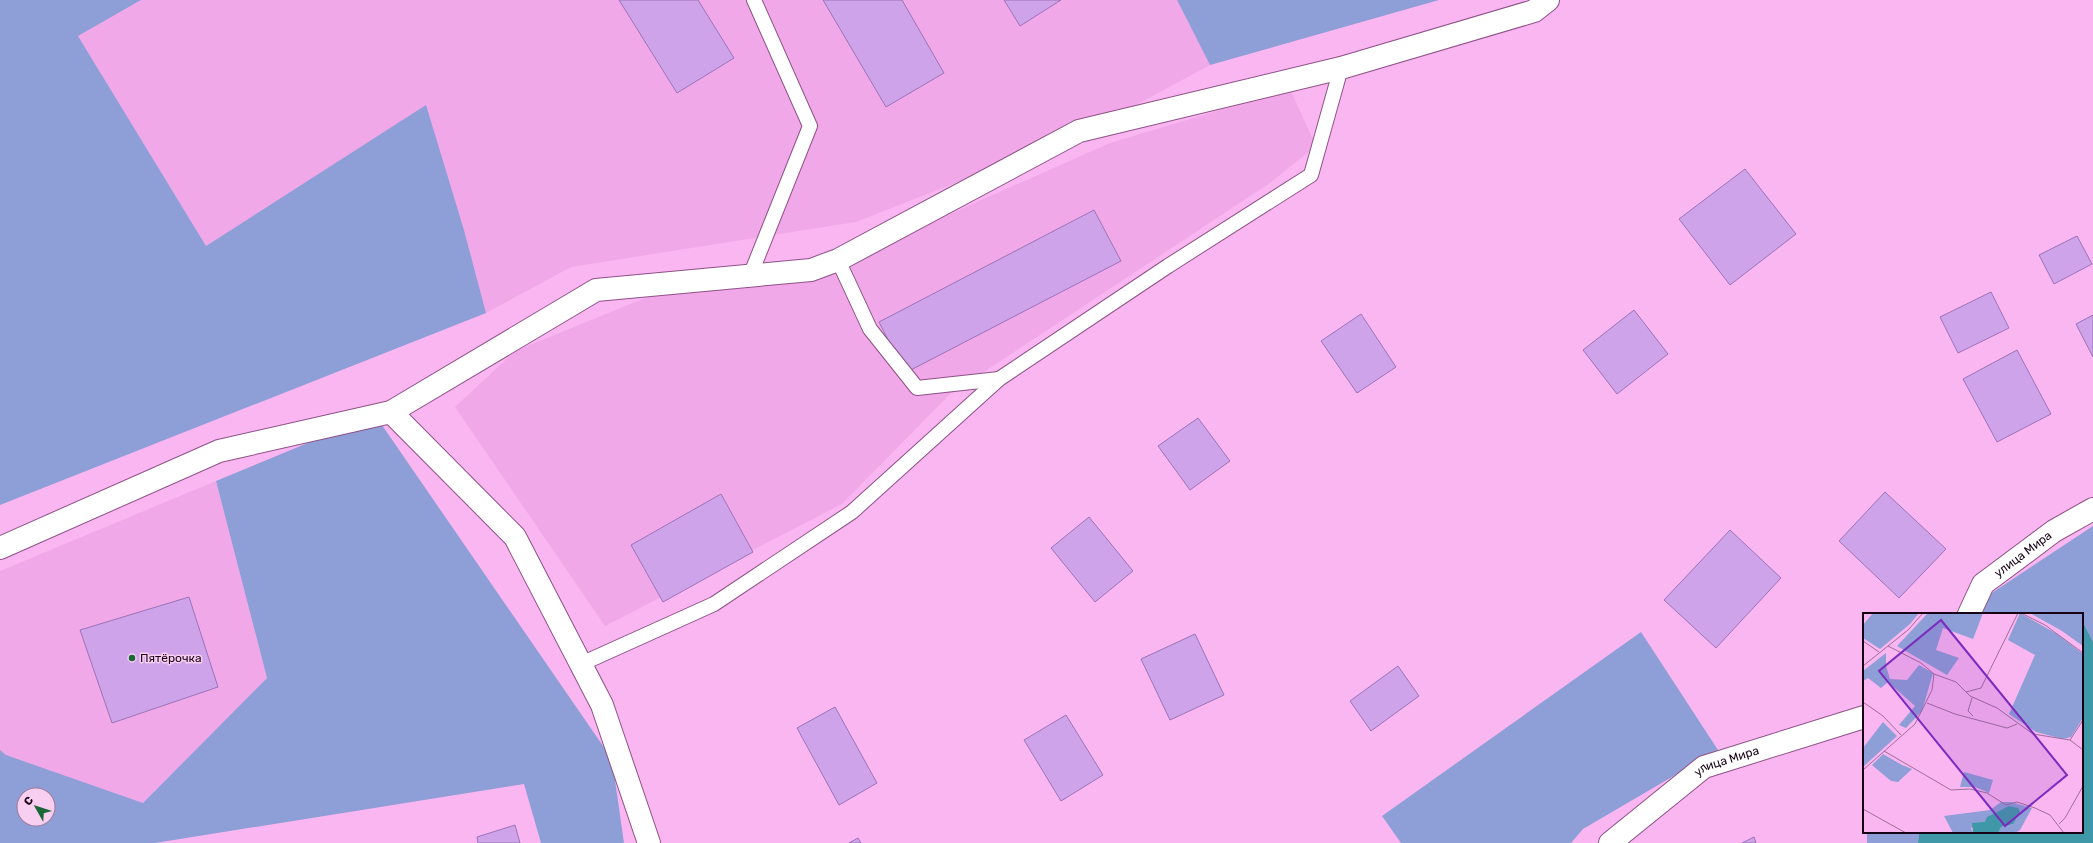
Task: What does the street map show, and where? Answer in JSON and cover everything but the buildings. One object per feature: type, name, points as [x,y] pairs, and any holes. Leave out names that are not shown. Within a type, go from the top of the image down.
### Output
[{"type":"street","points":[[0,548],[219,451],[391,412],[596,290],[811,270],[838,260],[1079,131],[1341,68],[1534,11],[1548,0]]},
{"type":"street","points":[[391,412],[515,537],[602,705],[649,843]]},
{"type":"street","name":"улица Мира","points":[[1969,613],[1983,584],[2054,531],[2093,509]]},
{"type":"street","name":"улица Мира","points":[[1610,843],[1704,767],[1863,716]]},
{"type":"lane","points":[[750,276],[810,126],[754,0]]},
{"type":"lane","points":[[581,664],[714,604],[852,512],[999,379],[1168,266],[1311,175],[1341,68]]},
{"type":"lane","points":[[838,260],[870,329],[917,388],[999,379]]},
{"type":"shaded area","points":[[0,0],[141,0],[78,36],[206,246],[426,105],[464,230],[486,313],[0,505]]},
{"type":"shaded area","points":[[141,0],[1177,0],[1210,65],[1134,106],[1050,146],[856,222],[571,267],[486,313],[464,230],[426,106],[206,246],[78,36]]},
{"type":"shaded area","points":[[1177,0],[1439,0],[1210,65]]},
{"type":"shaded area","points":[[1290,89],[1316,146],[1270,183],[949,395],[842,504],[605,626],[455,407],[515,351],[655,294],[824,270],[1110,143]]},
{"type":"shaded area","points":[[375,415],[612,759],[624,843],[541,843],[524,784],[155,843],[0,843],[0,750],[6,755],[143,803],[267,678],[216,481]]},
{"type":"shaded area","points":[[216,481],[267,678],[143,803],[6,755],[0,750],[0,571]]},
{"type":"shaded area","points":[[2093,526],[2093,642],[2083,624],[2083,613],[1962,613]]},
{"type":"shaded area","points":[[2084,624],[2093,642],[2093,843],[1918,843],[1919,833],[2083,833]]},
{"type":"shaded area","points":[[1641,632],[1718,750],[1583,829],[1571,843],[1401,843],[1382,816]]},
{"type":"shaded area","points":[[1867,833],[1919,833],[1918,843],[1867,843]]},
{"type":"place","name":"Пятёрочка","points":[[132,658]]}]
